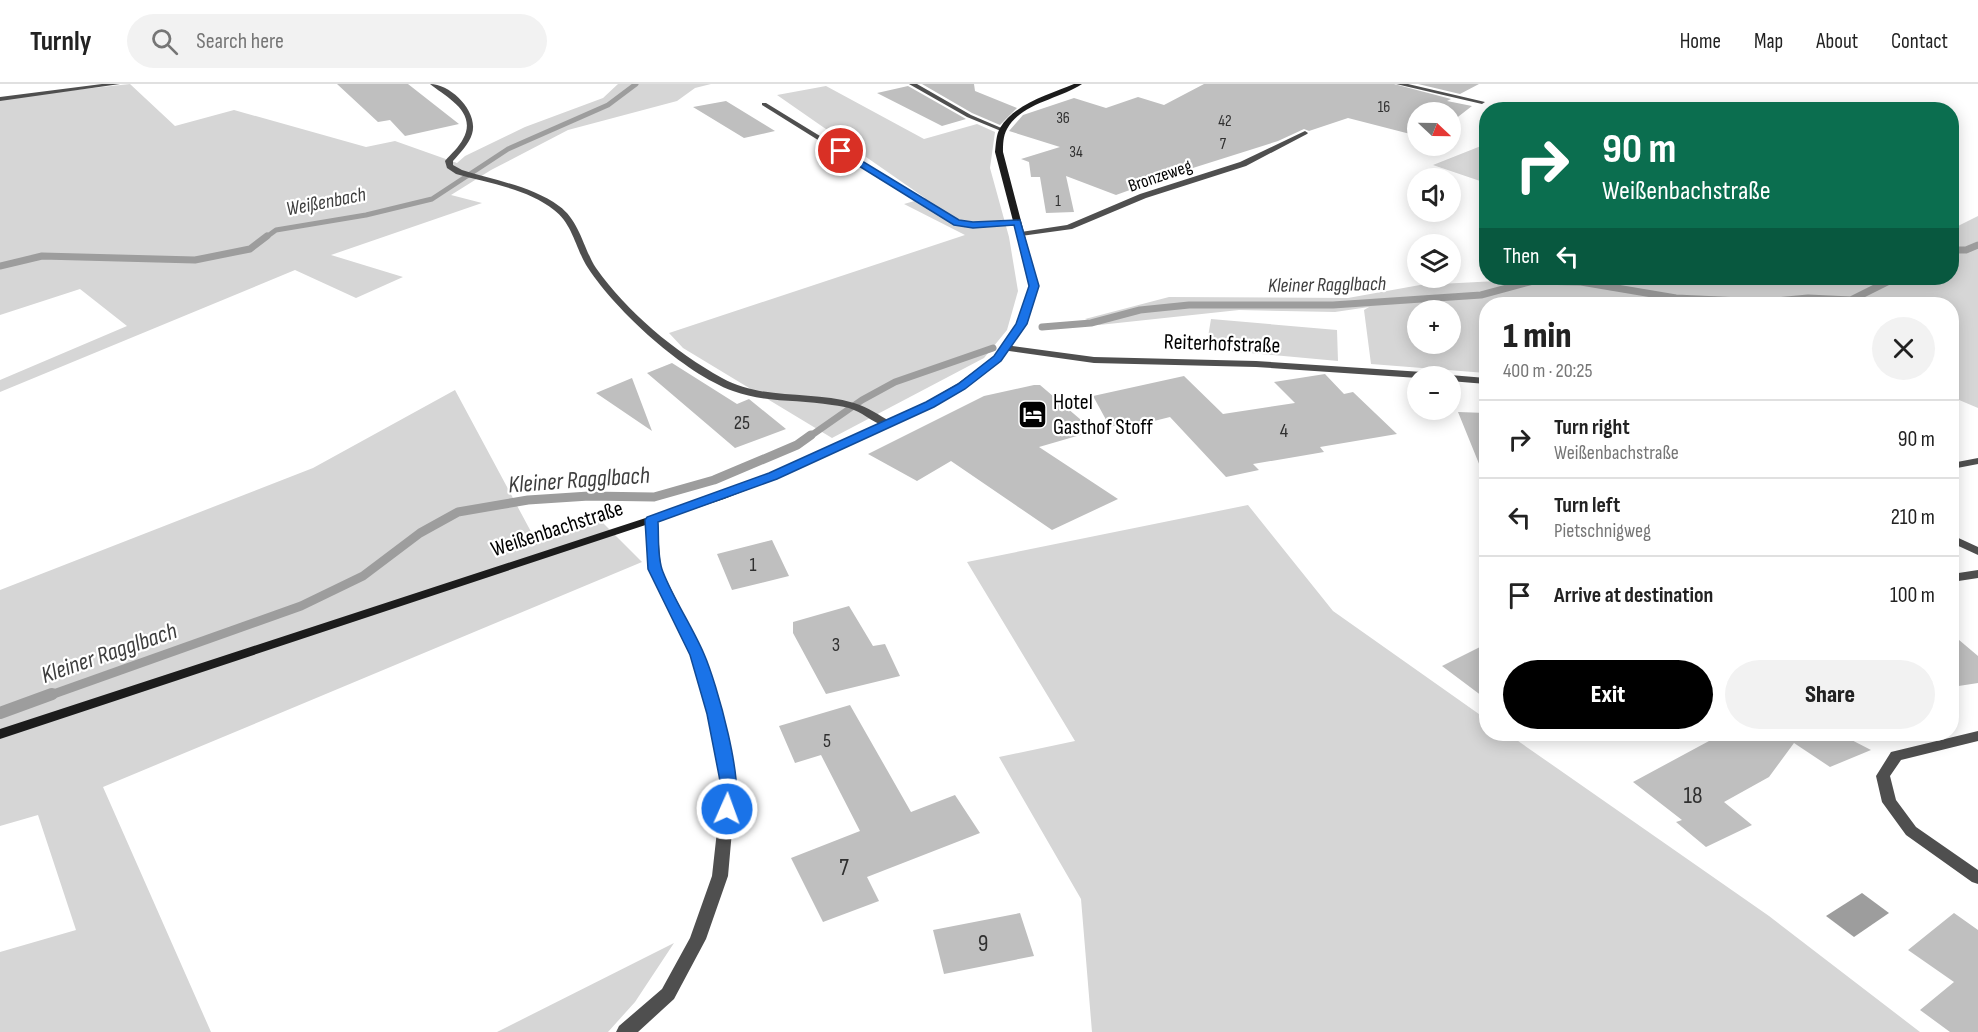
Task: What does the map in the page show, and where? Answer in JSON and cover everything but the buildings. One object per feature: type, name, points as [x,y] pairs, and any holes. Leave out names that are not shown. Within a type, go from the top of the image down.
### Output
[{"type":"main road","points":[[1003,130],[1033,105],[1079,84]]},
{"type":"main road","name":"Weißenbachstraße","points":[[0,734],[651,520],[773,476],[887,424],[962,386],[997,359],[1005,348],[1022,324],[1034,286],[999,152],[1003,130]]},
{"type":"street","points":[[0,99],[117,84]]},
{"type":"street","points":[[433,84],[461,104],[471,123],[468,137],[449,161],[450,166],[459,172],[555,206],[571,222],[584,256],[594,271],[632,312],[694,365],[721,382],[750,394],[782,400],[849,404],[887,424]]},
{"type":"street","points":[[912,84],[969,116],[1003,130]]},
{"type":"street","points":[[1399,84],[1482,102]]},
{"type":"street","points":[[764,104],[957,223],[973,225],[1017,222]]},
{"type":"street","name":"Bronzeweg","points":[[1021,234],[1069,227],[1143,196],[1243,164],[1305,133]]},
{"type":"street","name":"Reiterhofstraße","points":[[1005,348],[1094,360],[1256,364],[1407,374]]},
{"type":"street","points":[[1461,379],[1479,380]]},
{"type":"street","points":[[1959,465],[1978,461]]},
{"type":"street","points":[[625,1032],[668,994],[698,939],[720,876],[729,786],[715,714],[697,655],[655,569],[651,520]]},
{"type":"street","points":[[1959,542],[1978,551]]},
{"type":"street","points":[[1959,577],[1978,574]]},
{"type":"street","points":[[1959,741],[1978,736]]},
{"type":"street","points":[[1958,741],[1896,756],[1883,776],[1889,801],[1911,831],[1978,878]]},
{"type":"shaded area","points":[[130,84],[175,126],[234,110],[366,147],[395,141],[457,163],[465,156],[525,127],[603,98],[618,84],[711,84],[695,88],[677,101],[568,130],[491,170],[451,195],[482,203],[331,255],[403,277],[356,298],[295,270],[0,392],[0,380],[127,326],[80,289],[0,315],[0,98]]},
{"type":"shaded area","points":[[826,86],[924,139],[977,124],[995,132],[990,168],[1009,237],[1018,291],[1007,330],[984,358],[832,438],[683,348],[669,333],[965,235],[904,204],[925,198],[777,95]]},
{"type":"shaded area","points":[[1479,147],[1479,181],[1461,175],[1461,168],[1442,168],[1433,165],[1461,156],[1461,154]]},
{"type":"shaded area","points":[[1978,216],[1978,408],[1959,400],[1959,297],[1479,297],[1479,372],[1461,371],[1461,366],[1407,367],[1371,364],[1364,310],[1369,307],[1335,312],[1239,310],[1099,325],[1085,319],[1169,297],[1348,298],[1407,287],[1461,288],[1461,283],[1479,282],[1479,285],[1959,285],[1959,226]]},
{"type":"shaded area","points":[[1211,319],[1337,330],[1338,361],[1206,349]]},
{"type":"shaded area","points":[[455,390],[536,541],[600,520],[642,562],[103,787],[211,1032],[0,1032],[0,952],[76,930],[38,815],[0,826],[0,590],[313,468]]},
{"type":"shaded area","points":[[1248,505],[1333,611],[1479,714],[1479,741],[1518,741],[1769,916],[1920,1032],[1092,1032],[1081,899],[999,757],[1075,741],[967,562]]},
{"type":"shaded area","points":[[1862,893],[1889,913],[1854,937],[1826,916]]},
{"type":"shaded area","points":[[674,943],[635,1002],[608,1032],[497,1032]]},
{"type":"waterway","name":"Weißenbach","points":[[265,238],[276,230],[366,215],[432,199],[508,149],[608,105],[636,84]]},
{"type":"waterway","name":"Weißenbach","points":[[0,266],[42,256],[195,260],[250,249],[267,236]]},
{"type":"waterway","name":"Kleiner Ragglbach","points":[[1959,250],[1978,245]]},
{"type":"waterway","name":"Kleiner Ragglbach","points":[[1042,327],[1091,323],[1140,310],[1189,305],[1333,305],[1481,295],[1518,285]]},
{"type":"waterway","name":"Kleiner Ragglbach","points":[[1599,285],[1670,297]]},
{"type":"waterway","name":"Kleiner Ragglbach","points":[[1857,297],[1881,285]]},
{"type":"waterway","name":"Kleiner Ragglbach","points":[[809,437],[862,400],[895,382],[993,348]]},
{"type":"waterway","name":"Kleiner Ragglbach","points":[[48,696],[301,606],[363,576],[420,533],[458,512],[528,500],[589,496],[654,497],[714,480],[797,445],[811,435]]},
{"type":"waterway","name":"Kleiner Ragglbach","points":[[0,713],[52,694]]},
{"type":"place","name":"Hotel Gasthof Stoff","points":[[1032,415]]},
{"type":"route","points":[[727,809],[729,786],[715,714],[697,655],[655,569],[651,520],[773,476],[930,404],[962,386],[997,359],[1005,348],[1022,324],[1034,286],[1017,222],[973,225],[957,223],[841,151]]}]
